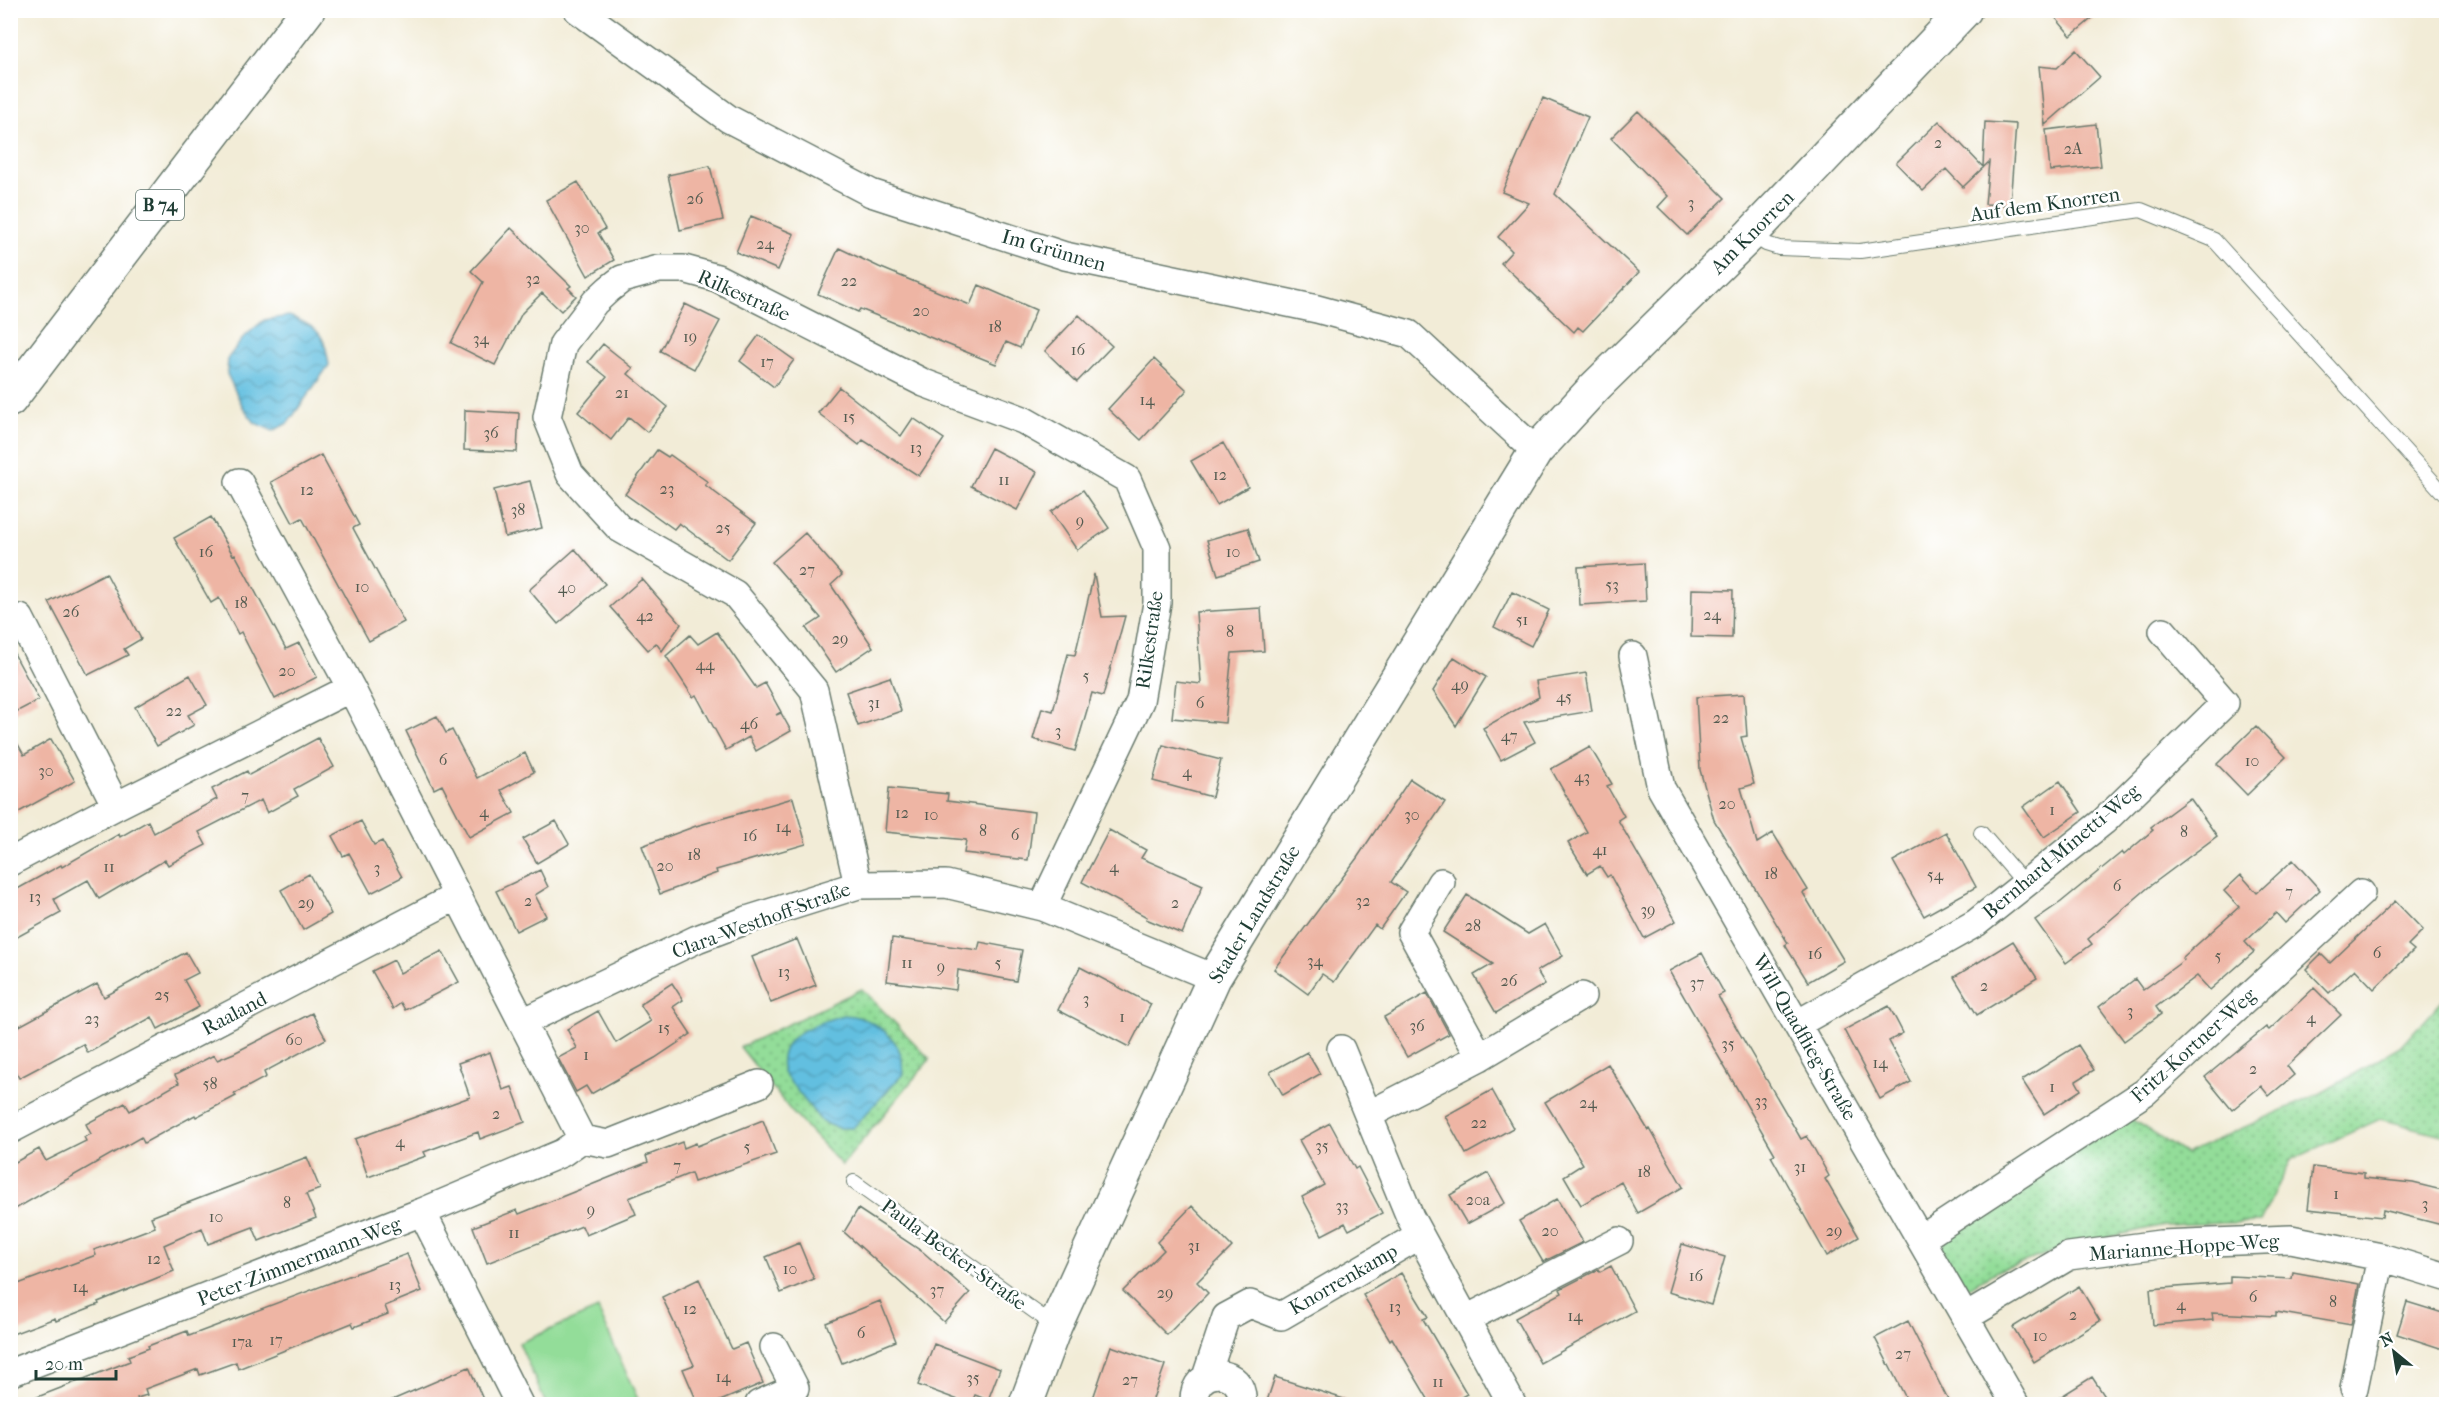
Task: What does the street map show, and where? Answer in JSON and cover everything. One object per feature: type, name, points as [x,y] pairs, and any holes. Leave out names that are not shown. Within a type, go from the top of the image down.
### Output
[{"type":"street","name":"B 74","points":[[10,400],[308,10]]},
{"type":"street","name":"Im Grünnen","points":[[578,10],[729,119],[871,193],[1065,256],[1317,309],[1409,334],[1536,451]]},
{"type":"street","name":"Am Knorren","points":[[1536,451],[1595,387],[1752,234],[1965,10]]},
{"type":"street","name":"Rilkestraße","points":[[858,885],[814,690],[735,594],[619,528],[570,474],[547,417],[563,344],[595,302],[622,279],[659,269],[684,269],[717,278],[924,383],[1023,420],[1127,479],[1157,548],[1157,603],[1140,701],[1042,907]]},
{"type":"street","name":"Stader Landstraße","points":[[1026,1404],[1055,1326],[1214,978],[1536,451]]},
{"type":"street","points":[[239,482],[351,688],[582,1139],[608,1144],[759,1084]]},
{"type":"street","points":[[20,618],[116,806]]},
{"type":"street","name":"Bernhard-Minetti-Weg","points":[[1797,1024],[1976,923],[2104,821],[2225,703],[2163,631]]},
{"type":"street","name":"Will-Quadflieg-Straße","points":[[1633,656],[1660,788],[2015,1404]]},
{"type":"street","points":[[10,862],[351,688]]},
{"type":"street","points":[[1441,882],[1411,932],[1480,1057]]},
{"type":"street","name":"Clara-Westhoff-Straße","points":[[523,1022],[697,939],[747,920],[858,885],[946,884],[1042,907],[1214,978]]},
{"type":"street","name":"Fritz-Kortner-Weg","points":[[1921,1239],[2145,1092],[2361,893]]},
{"type":"street","name":"Raaland","points":[[10,1130],[456,896]]},
{"type":"street","points":[[1368,1115],[1480,1057],[1582,996]]},
{"type":"street","name":"Knorrenkamp","points":[[1341,1049],[1410,1217],[1512,1404]]},
{"type":"street","name":"Peter-Zimmermann-Weg","points":[[10,1373],[422,1212],[562,1153],[582,1139]]},
{"type":"street","points":[[422,1212],[519,1404]]},
{"type":"street","name":"Knorrenkamp","points":[[1194,1404],[1196,1389],[1206,1377],[1226,1317],[1250,1304],[1281,1316],[1420,1234]]},
{"type":"street","name":"Marianne-Hoppe-Weg","points":[[1966,1317],[2069,1256],[2160,1245],[2291,1239],[2381,1257],[2446,1277]]},
{"type":"street","points":[[1466,1320],[1619,1241]]},
{"type":"street","points":[[2354,1388],[2381,1257]]},
{"type":"street","points":[[759,1404],[795,1388],[774,1347]]},
{"type":"street","points":[[1206,1377],[1222,1375],[1230,1377],[1241,1389],[1242,1404]]},
{"type":"lane","name":"Auf dem Knorren","points":[[1752,234],[1766,244],[1779,248],[1860,250],[2141,210],[2214,240],[2446,496]]},
{"type":"lane","points":[[1981,833],[2025,884]]},
{"type":"lane","name":"Paula-Becker-Straße","points":[[854,1182],[1055,1326]]},
{"type":"green space","points":[[862,989],[930,1059],[842,1165],[791,1111],[740,1047]]},
{"type":"green space","points":[[2446,996],[2446,1136],[2380,1119],[2291,1160],[2260,1222],[2164,1225],[2076,1244],[1997,1271],[1969,1287],[1959,1283],[1940,1248],[1959,1222],[2128,1117],[2185,1154],[2325,1091],[2400,1047]]},
{"type":"green space","points":[[598,1309],[640,1404],[546,1404],[519,1343]]},
{"type":"water","points":[[289,316],[314,328],[325,345],[329,365],[288,423],[273,431],[255,423],[243,407],[227,374],[228,358],[244,337],[264,320]]},
{"type":"water","points":[[843,1015],[861,1018],[886,1032],[897,1047],[902,1062],[903,1074],[853,1128],[838,1128],[822,1122],[783,1073],[784,1049],[790,1040],[810,1027]]},
{"type":"building","points":[[2049,10],[2102,10],[2071,36]]},
{"type":"building","points":[[2076,50],[2100,77],[2045,125],[2039,66],[2057,68]]},
{"type":"building","points":[[1543,98],[1588,117],[1555,194],[1639,272],[1583,331],[1578,327],[1574,332],[1501,263],[1512,251],[1498,237],[1529,203],[1502,192]]},
{"type":"building","points":[[1638,111],[1725,198],[1687,235],[1658,207],[1668,196],[1611,138]]},
{"type":"building","points":[[1939,121],[1983,167],[1985,122],[2016,124],[2010,205],[1985,204],[1989,162],[1963,187],[1946,169],[1923,191],[1896,163]]},
{"type":"building","points":[[2096,124],[2101,166],[2050,171],[2046,130]]},
{"type":"building","points":[[710,166],[723,220],[680,230],[668,175]]},
{"type":"building","points":[[578,182],[605,229],[598,233],[614,260],[588,276],[546,200]]},
{"type":"building","points":[[751,216],[794,234],[778,270],[736,252]]},
{"type":"building","points":[[511,228],[571,286],[568,288],[576,296],[561,311],[542,293],[522,313],[495,365],[451,343],[483,282],[471,271]]},
{"type":"building","points":[[839,248],[970,305],[979,285],[1036,310],[1020,348],[1006,342],[996,364],[860,309],[858,312],[818,294]]},
{"type":"building","points":[[685,304],[720,321],[694,369],[660,351]]},
{"type":"building","points":[[1079,315],[1112,346],[1077,382],[1045,351]]},
{"type":"building","points":[[759,335],[794,360],[774,387],[740,361]]},
{"type":"building","points":[[603,344],[633,368],[628,374],[668,407],[647,432],[629,417],[611,440],[578,412],[607,377],[588,362]]},
{"type":"building","points":[[1154,359],[1187,390],[1141,440],[1108,409]]},
{"type":"building","points":[[839,387],[901,436],[913,418],[944,439],[919,476],[863,440],[859,445],[818,413]]},
{"type":"building","points":[[465,410],[519,413],[517,452],[464,450]]},
{"type":"building","points":[[1223,443],[1248,487],[1217,505],[1191,461]]},
{"type":"building","points":[[991,448],[1037,472],[1017,510],[971,486]]},
{"type":"building","points":[[657,450],[668,457],[670,455],[708,482],[705,485],[756,523],[728,560],[679,523],[674,529],[625,494]]},
{"type":"building","points":[[321,455],[359,525],[353,528],[404,622],[369,641],[302,518],[293,523],[271,482]]},
{"type":"building","points":[[530,481],[542,528],[505,537],[494,490]]},
{"type":"building","points":[[1083,490],[1109,528],[1077,550],[1051,512]]},
{"type":"building","points":[[211,517],[233,555],[235,554],[286,649],[299,643],[317,677],[275,699],[241,632],[238,634],[219,598],[211,603],[174,538]]},
{"type":"building","points":[[1248,528],[1259,562],[1218,575],[1207,540]]},
{"type":"building","points":[[805,533],[842,575],[831,585],[873,647],[836,672],[806,628],[821,618],[772,562]]},
{"type":"building","points":[[575,549],[605,584],[558,624],[529,590]]},
{"type":"building","points":[[1644,563],[1646,601],[1580,605],[1578,567]]},
{"type":"building","points":[[106,573],[141,639],[124,649],[128,655],[88,675],[49,602]]},
{"type":"building","points":[[1094,574],[1102,617],[1125,616],[1103,696],[1092,693],[1075,751],[1033,739],[1042,708],[1053,711],[1068,654],[1075,655]]},
{"type":"building","points":[[642,579],[681,624],[662,651],[656,643],[648,650],[610,607]]},
{"type":"building","points":[[1692,589],[1733,590],[1732,638],[1691,637]]},
{"type":"building","points":[[1512,592],[1549,610],[1531,646],[1494,627]]},
{"type":"building","points":[[1261,608],[1264,651],[1232,653],[1225,723],[1172,718],[1176,681],[1201,684],[1196,612]]},
{"type":"building","points":[[717,632],[756,688],[765,683],[781,712],[776,715],[781,713],[791,731],[756,751],[749,737],[726,750],[696,695],[693,697],[666,656],[690,635],[698,644]]},
{"type":"building","points":[[10,646],[39,700],[10,715]]},
{"type":"building","points":[[1454,657],[1486,677],[1456,726],[1433,691]]},
{"type":"building","points":[[1586,673],[1592,711],[1524,722],[1535,742],[1501,760],[1483,728],[1539,697],[1536,681]]},
{"type":"building","points":[[190,675],[207,705],[188,715],[194,725],[157,746],[135,707]]},
{"type":"building","points":[[890,677],[901,711],[858,726],[846,692]]},
{"type":"building","points":[[1744,694],[1747,736],[1741,737],[1754,784],[1741,788],[1757,843],[1773,833],[1808,890],[1803,893],[1844,961],[1808,982],[1785,945],[1788,943],[1714,820],[1700,770],[1696,697]]},
{"type":"building","points":[[437,716],[446,733],[452,730],[477,778],[525,753],[534,772],[501,790],[514,813],[469,837],[442,785],[434,789],[406,731]]},
{"type":"building","points":[[2256,726],[2286,757],[2247,795],[2217,764]]},
{"type":"building","points":[[10,730],[24,755],[51,739],[75,781],[10,817]]},
{"type":"building","points":[[318,738],[334,767],[294,789],[298,796],[267,813],[261,800],[199,832],[206,845],[168,865],[165,860],[99,899],[88,880],[54,899],[61,913],[10,941],[10,893],[61,865],[62,867],[119,834],[120,837],[148,821],[154,833],[217,799],[212,789],[247,771],[249,775]]},
{"type":"building","points":[[1163,745],[1221,760],[1212,797],[1153,781]]},
{"type":"building","points":[[1590,747],[1612,784],[1607,786],[1624,816],[1618,820],[1676,921],[1644,938],[1610,875],[1607,877],[1600,866],[1587,874],[1568,843],[1587,832],[1551,769]]},
{"type":"building","points":[[1410,779],[1445,802],[1391,882],[1406,892],[1380,929],[1375,925],[1334,982],[1322,974],[1308,994],[1274,969],[1357,858]]},
{"type":"building","points":[[2060,781],[2081,812],[2044,837],[2023,807]]},
{"type":"building","points":[[889,788],[948,794],[947,801],[1034,812],[1028,860],[964,853],[966,840],[885,832]]},
{"type":"building","points":[[793,798],[806,844],[716,870],[717,873],[660,894],[642,846],[696,826]]},
{"type":"building","points":[[2190,798],[2217,836],[2150,886],[2088,939],[2092,944],[2066,963],[2035,920],[2061,902],[2122,852],[2124,855],[2153,830],[2151,827]]},
{"type":"building","points":[[361,821],[374,845],[382,841],[402,877],[371,893],[349,853],[343,856],[332,836]]},
{"type":"building","points":[[556,821],[569,844],[537,863],[523,839]]},
{"type":"building","points":[[1109,830],[1146,850],[1141,858],[1203,885],[1182,934],[1146,919],[1147,917],[1082,882]]},
{"type":"building","points":[[1946,832],[1976,887],[1924,916],[1893,861]]},
{"type":"building","points":[[2293,860],[2320,890],[2285,923],[2276,913],[2245,942],[2254,952],[2210,990],[2197,976],[2156,1007],[2161,1014],[2124,1041],[2099,1007],[2135,979],[2143,990],[2184,960],[2182,958],[2239,907],[2224,891],[2241,875],[2257,893]]},
{"type":"building","points":[[540,870],[548,887],[535,895],[546,916],[516,931],[496,891]]},
{"type":"building","points":[[309,874],[331,914],[303,930],[281,890]]},
{"type":"building","points":[[1467,895],[1528,934],[1545,924],[1563,956],[1537,971],[1545,984],[1496,1013],[1474,975],[1493,964],[1443,932]]},
{"type":"building","points":[[2395,901],[2423,930],[2408,945],[2414,950],[2374,989],[2355,969],[2329,993],[2306,969],[2321,954],[2330,963]]},
{"type":"building","points":[[892,938],[978,950],[980,942],[1022,950],[1016,981],[958,970],[956,990],[887,981]]},
{"type":"building","points":[[797,939],[816,985],[771,1003],[752,957]]},
{"type":"building","points":[[2013,941],[2037,978],[1977,1015],[1954,977]]},
{"type":"building","points":[[442,951],[459,982],[405,1010],[401,1003],[393,1009],[372,971],[394,960],[400,973]]},
{"type":"building","points":[[186,952],[198,973],[184,980],[199,1007],[158,1029],[152,1017],[88,1053],[83,1044],[19,1078],[10,1062],[10,1031],[97,984],[104,997]]},
{"type":"building","points":[[1702,953],[1724,993],[1718,996],[1801,1139],[1807,1136],[1829,1176],[1825,1179],[1859,1237],[1827,1256],[1771,1156],[1775,1154],[1669,971]]},
{"type":"building","points":[[1080,967],[1151,1004],[1129,1047],[1058,1010]]},
{"type":"building","points":[[672,983],[683,1000],[673,1007],[691,1034],[655,1058],[591,1094],[586,1086],[576,1092],[558,1058],[577,1048],[567,1029],[598,1011],[616,1043],[651,1021],[640,1004]]},
{"type":"building","points":[[2314,988],[2341,1015],[2287,1066],[2294,1075],[2269,1096],[2261,1086],[2232,1110],[2205,1077],[2266,1027],[2269,1030]]},
{"type":"building","points":[[1427,993],[1449,1034],[1407,1057],[1384,1017]]},
{"type":"building","points":[[1889,1006],[1903,1033],[1889,1041],[1911,1082],[1880,1099],[1844,1030]]},
{"type":"building","points":[[312,1013],[326,1039],[264,1072],[266,1077],[234,1094],[236,1096],[144,1143],[141,1137],[10,1212],[10,1165],[39,1149],[46,1161],[86,1141],[84,1137],[91,1134],[86,1124],[125,1103],[130,1111],[179,1083],[175,1075],[214,1055],[217,1060],[234,1053]]},
{"type":"building","points":[[2078,1045],[2094,1070],[2076,1081],[2081,1090],[2044,1114],[2022,1080]]},
{"type":"building","points":[[490,1052],[503,1090],[512,1087],[525,1122],[480,1139],[478,1132],[424,1152],[426,1156],[368,1177],[355,1139],[470,1097],[458,1063]]},
{"type":"building","points":[[1307,1052],[1320,1074],[1283,1095],[1270,1072]]},
{"type":"building","points":[[1608,1064],[1648,1130],[1650,1129],[1683,1187],[1638,1213],[1621,1182],[1581,1205],[1564,1176],[1583,1164],[1545,1102]]},
{"type":"building","points":[[1492,1090],[1513,1128],[1466,1154],[1445,1116]]},
{"type":"building","points":[[763,1120],[776,1154],[694,1182],[691,1173],[629,1198],[636,1214],[586,1235],[582,1226],[487,1263],[473,1227],[517,1210],[519,1214],[648,1162],[646,1156],[682,1142],[684,1148],[696,1143],[697,1146]]},
{"type":"building","points":[[1330,1123],[1355,1169],[1358,1167],[1382,1213],[1349,1230],[1345,1223],[1322,1235],[1302,1197],[1324,1185],[1299,1140]]},
{"type":"building","points":[[307,1157],[320,1189],[306,1194],[316,1218],[259,1241],[253,1227],[208,1244],[202,1228],[164,1245],[174,1271],[56,1321],[55,1318],[10,1335],[10,1287],[96,1255],[94,1250],[155,1227],[151,1217]]},
{"type":"building","points":[[2313,1167],[2364,1173],[2364,1178],[2413,1183],[2446,1191],[2446,1226],[2383,1210],[2382,1217],[2308,1209]]},
{"type":"building","points":[[1488,1173],[1505,1203],[1467,1224],[1450,1195]]},
{"type":"building","points":[[1557,1199],[1583,1242],[1543,1262],[1519,1221]]},
{"type":"building","points":[[1192,1206],[1232,1247],[1197,1282],[1208,1293],[1167,1335],[1123,1291],[1164,1250],[1157,1242]]},
{"type":"building","points":[[858,1209],[923,1252],[970,1293],[944,1322],[844,1232]]},
{"type":"building","points":[[799,1243],[814,1279],[781,1293],[766,1257]]},
{"type":"building","points":[[1682,1244],[1725,1257],[1711,1305],[1668,1292]]},
{"type":"building","points":[[407,1254],[422,1291],[385,1306],[388,1314],[354,1327],[352,1323],[238,1369],[236,1362],[200,1375],[198,1369],[145,1389],[147,1395],[137,1398],[140,1404],[22,1404],[130,1361],[128,1356],[149,1348],[148,1346],[187,1331],[189,1336]]},
{"type":"building","points":[[1611,1266],[1635,1311],[1540,1363],[1515,1318],[1562,1293],[1560,1289],[1599,1269],[1600,1272]]},
{"type":"building","points":[[2293,1272],[2359,1284],[2351,1325],[2276,1312],[2276,1316],[2212,1313],[2213,1320],[2153,1325],[2150,1289],[2230,1283],[2230,1276],[2292,1279]]},
{"type":"building","points":[[1401,1273],[1428,1317],[1423,1319],[1467,1394],[1449,1404],[1431,1404],[1392,1338],[1390,1340],[1363,1295]]},
{"type":"building","points":[[699,1279],[732,1349],[746,1343],[763,1383],[713,1404],[698,1404],[683,1369],[694,1365],[662,1297]]},
{"type":"building","points":[[2079,1286],[2100,1321],[2034,1362],[2013,1327]]},
{"type":"building","points":[[880,1301],[896,1341],[842,1363],[826,1323]]},
{"type":"building","points":[[2407,1302],[2446,1314],[2446,1350],[2397,1334]]},
{"type":"building","points":[[1908,1321],[1950,1404],[1909,1404],[1875,1338]]},
{"type":"building","points":[[934,1344],[1000,1369],[988,1400],[975,1395],[969,1404],[918,1385]]},
{"type":"building","points":[[1111,1346],[1165,1365],[1151,1404],[1091,1404]]},
{"type":"building","points":[[469,1367],[485,1404],[383,1404]]},
{"type":"building","points":[[1275,1377],[1347,1400],[1346,1404],[1266,1404]]},
{"type":"building","points":[[2092,1377],[2110,1404],[2049,1404]]}]
